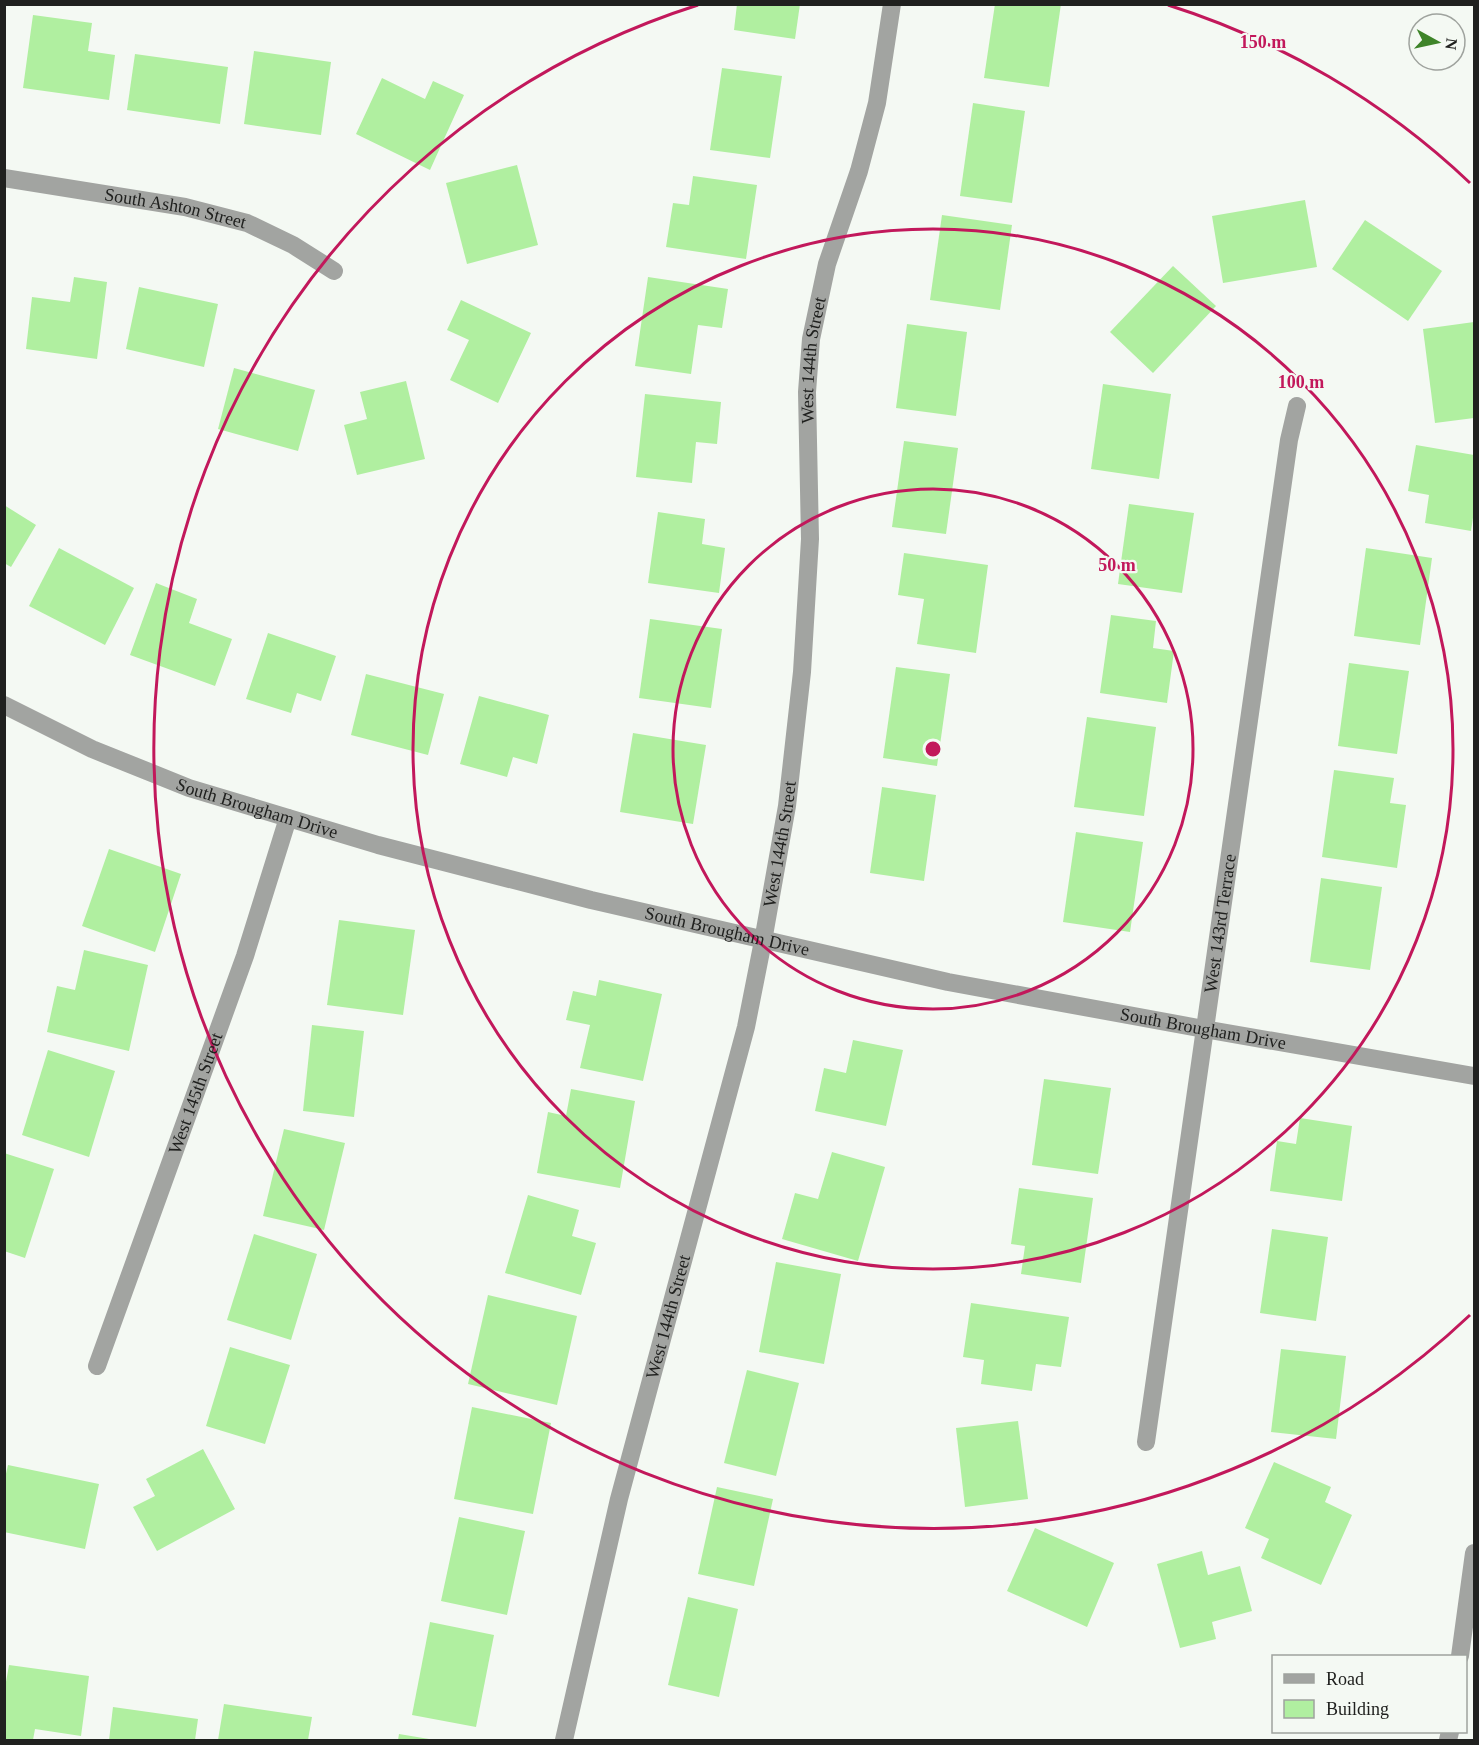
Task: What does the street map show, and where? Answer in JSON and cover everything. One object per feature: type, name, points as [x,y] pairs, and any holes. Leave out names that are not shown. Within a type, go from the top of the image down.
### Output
[{"type":"street","name":"West 144th Street","points":[[564,1740],[619,1499],[746,1027],[763,941],[787,806],[802,672],[810,539],[807,392],[812,339],[827,264],[859,171],[877,103],[892,4]]},
{"type":"street","name":"South Ashton Street","points":[[4,178],[185,207],[247,223],[293,245],[334,271]]},
{"type":"street","name":"West 143rd Terrace","points":[[1146,1442],[1289,440],[1297,406]]},
{"type":"street","name":"South Brougham Drive","points":[[4,705],[92,749],[189,788],[378,846],[602,903],[948,982],[1474,1076]]},
{"type":"street","name":"West 145th Street","points":[[97,1366],[245,956],[288,818]]},
{"type":"street","points":[[1460,1655],[1474,1553]]},
{"type":"building","points":[[737,4],[800,4],[795,39],[734,30]]},
{"type":"building","points":[[995,4],[1061,4],[1049,87],[984,78]]},
{"type":"building","points":[[33,15],[92,23],[88,51],[115,55],[109,100],[23,88]]},
{"type":"building","points":[[254,51],[331,62],[321,135],[244,124]]},
{"type":"building","points":[[135,54],[228,67],[220,124],[127,110]]},
{"type":"building","points":[[722,68],[782,76],[770,158],[710,150]]},
{"type":"building","points":[[382,78],[425,99],[433,81],[464,95],[430,170],[356,134]]},
{"type":"building","points":[[973,103],[1025,111],[1012,203],[960,196]]},
{"type":"building","points":[[517,165],[538,245],[467,264],[446,183]]},
{"type":"building","points":[[693,176],[757,185],[746,259],[666,247],[673,203],[689,205]]},
{"type":"building","points":[[1305,200],[1317,267],[1223,283],[1212,216]]},
{"type":"building","points":[[942,215],[1012,225],[1000,310],[930,300]]},
{"type":"building","points":[[1365,220],[1442,271],[1408,321],[1332,269]]},
{"type":"building","points":[[1173,266],[1216,306],[1153,373],[1110,332]]},
{"type":"building","points":[[74,277],[107,282],[97,359],[26,349],[32,297],[70,302]]},
{"type":"building","points":[[648,277],[728,289],[722,328],[698,325],[691,374],[635,366]]},
{"type":"building","points":[[139,287],[218,304],[204,367],[126,349]]},
{"type":"building","points":[[461,300],[531,333],[498,403],[450,380],[469,340],[447,330]]},
{"type":"building","points":[[1474,322],[1474,418],[1435,423],[1423,329]]},
{"type":"building","points":[[907,324],[967,332],[956,416],[896,408]]},
{"type":"building","points":[[234,368],[315,390],[298,451],[218,429]]},
{"type":"building","points":[[406,381],[425,459],[357,475],[344,425],[367,419],[360,392]]},
{"type":"building","points":[[1103,384],[1171,394],[1159,479],[1091,469]]},
{"type":"building","points":[[645,394],[721,402],[717,444],[696,442],[692,483],[636,477]]},
{"type":"building","points":[[904,441],[958,448],[946,534],[892,527]]},
{"type":"building","points":[[1416,445],[1474,455],[1474,511],[1471,531],[1425,523],[1429,495],[1408,491]]},
{"type":"building","points":[[1129,504],[1194,513],[1182,593],[1118,584]]},
{"type":"building","points":[[4,505],[36,525],[11,567],[4,563]]},
{"type":"building","points":[[658,512],[705,519],[702,544],[725,548],[719,593],[648,583]]},
{"type":"building","points":[[59,548],[134,588],[105,645],[29,606]]},
{"type":"building","points":[[1366,548],[1432,558],[1420,645],[1354,636]]},
{"type":"building","points":[[904,553],[988,565],[976,653],[917,644],[924,599],[898,595]]},
{"type":"building","points":[[156,583],[197,599],[189,623],[232,639],[215,686],[130,655]]},
{"type":"building","points":[[1111,615],[1156,621],[1153,648],[1174,651],[1167,703],[1100,693]]},
{"type":"building","points":[[650,619],[722,629],[711,708],[639,698]]},
{"type":"building","points":[[268,633],[336,656],[321,701],[297,693],[291,713],[246,699]]},
{"type":"building","points":[[1349,663],[1409,671],[1397,754],[1338,746]]},
{"type":"building","points":[[896,667],[950,674],[937,766],[883,758]]},
{"type":"building","points":[[366,674],[444,694],[428,755],[351,735]]},
{"type":"building","points":[[479,696],[549,715],[537,764],[513,757],[507,777],[460,764]]},
{"type":"building","points":[[1087,717],[1156,727],[1144,816],[1074,807]]},
{"type":"building","points":[[633,733],[706,745],[693,824],[620,812]]},
{"type":"building","points":[[1334,770],[1394,778],[1390,803],[1406,805],[1397,868],[1322,857]]},
{"type":"building","points":[[882,787],[936,795],[924,881],[870,873]]},
{"type":"building","points":[[1076,832],[1143,842],[1130,932],[1063,922]]},
{"type":"building","points":[[109,849],[181,874],[155,952],[82,926]]},
{"type":"building","points":[[1321,878],[1382,887],[1370,970],[1310,962]]},
{"type":"building","points":[[339,920],[415,930],[403,1015],[327,1005]]},
{"type":"building","points":[[84,950],[148,965],[129,1051],[47,1032],[57,986],[75,990]]},
{"type":"building","points":[[599,980],[662,994],[643,1081],[580,1068],[590,1025],[566,1020],[573,991],[596,996]]},
{"type":"building","points":[[312,1025],[364,1031],[354,1117],[303,1111]]},
{"type":"building","points":[[853,1040],[903,1050],[886,1126],[815,1111],[824,1068],[846,1073]]},
{"type":"building","points":[[48,1050],[115,1071],[89,1157],[22,1135]]},
{"type":"building","points":[[1044,1079],[1111,1088],[1098,1174],[1032,1165]]},
{"type":"building","points":[[571,1089],[635,1101],[620,1188],[537,1173],[548,1112],[566,1116]]},
{"type":"building","points":[[1300,1118],[1352,1126],[1342,1201],[1270,1191],[1277,1141],[1296,1144]]},
{"type":"building","points":[[284,1129],[345,1143],[324,1230],[263,1216]]},
{"type":"building","points":[[832,1152],[885,1167],[858,1261],[782,1239],[795,1193],[818,1199]]},
{"type":"building","points":[[4,1153],[54,1169],[25,1258],[4,1251]]},
{"type":"building","points":[[1019,1188],[1093,1198],[1081,1283],[1021,1274],[1025,1246],[1011,1244]]},
{"type":"building","points":[[528,1195],[579,1210],[572,1236],[596,1243],[581,1295],[505,1273]]},
{"type":"building","points":[[1272,1229],[1328,1237],[1316,1321],[1260,1313]]},
{"type":"building","points":[[254,1234],[317,1254],[291,1340],[227,1320]]},
{"type":"building","points":[[776,1262],[841,1274],[824,1364],[759,1352]]},
{"type":"building","points":[[488,1295],[577,1316],[557,1405],[468,1384]]},
{"type":"building","points":[[971,1303],[1069,1317],[1061,1367],[1036,1364],[1032,1391],[981,1384],[984,1360],[963,1357]]},
{"type":"building","points":[[230,1347],[290,1365],[265,1444],[206,1426]]},
{"type":"building","points":[[1281,1349],[1346,1356],[1336,1439],[1271,1432]]},
{"type":"building","points":[[747,1370],[799,1383],[776,1476],[724,1463]]},
{"type":"building","points":[[472,1407],[551,1423],[533,1514],[454,1499]]},
{"type":"building","points":[[1018,1421],[1028,1499],[965,1507],[956,1428]]},
{"type":"building","points":[[203,1449],[235,1509],[157,1551],[133,1507],[155,1496],[146,1479]]},
{"type":"building","points":[[1274,1462],[1331,1487],[1325,1502],[1352,1515],[1321,1585],[1261,1558],[1269,1539],[1245,1528]]},
{"type":"building","points":[[8,1465],[99,1484],[85,1549],[4,1532],[4,1482]]},
{"type":"building","points":[[717,1487],[773,1499],[754,1586],[698,1574]]},
{"type":"building","points":[[459,1517],[525,1531],[507,1615],[441,1601]]},
{"type":"building","points":[[1035,1528],[1114,1563],[1087,1627],[1007,1591]]},
{"type":"building","points":[[1202,1551],[1208,1575],[1240,1566],[1252,1611],[1212,1622],[1216,1639],[1180,1648],[1157,1564]]},
{"type":"building","points":[[688,1597],[738,1609],[719,1697],[668,1685]]},
{"type":"building","points":[[430,1622],[494,1635],[476,1727],[412,1715]]},
{"type":"building","points":[[9,1665],[89,1676],[81,1736],[35,1729],[33,1740],[4,1740],[4,1693]]},
{"type":"building","points":[[224,1704],[312,1717],[308,1740],[218,1740]]},
{"type":"building","points":[[113,1707],[198,1719],[195,1740],[109,1740]]},
{"type":"building","points":[[399,1734],[429,1739],[429,1740],[398,1740]]}]
